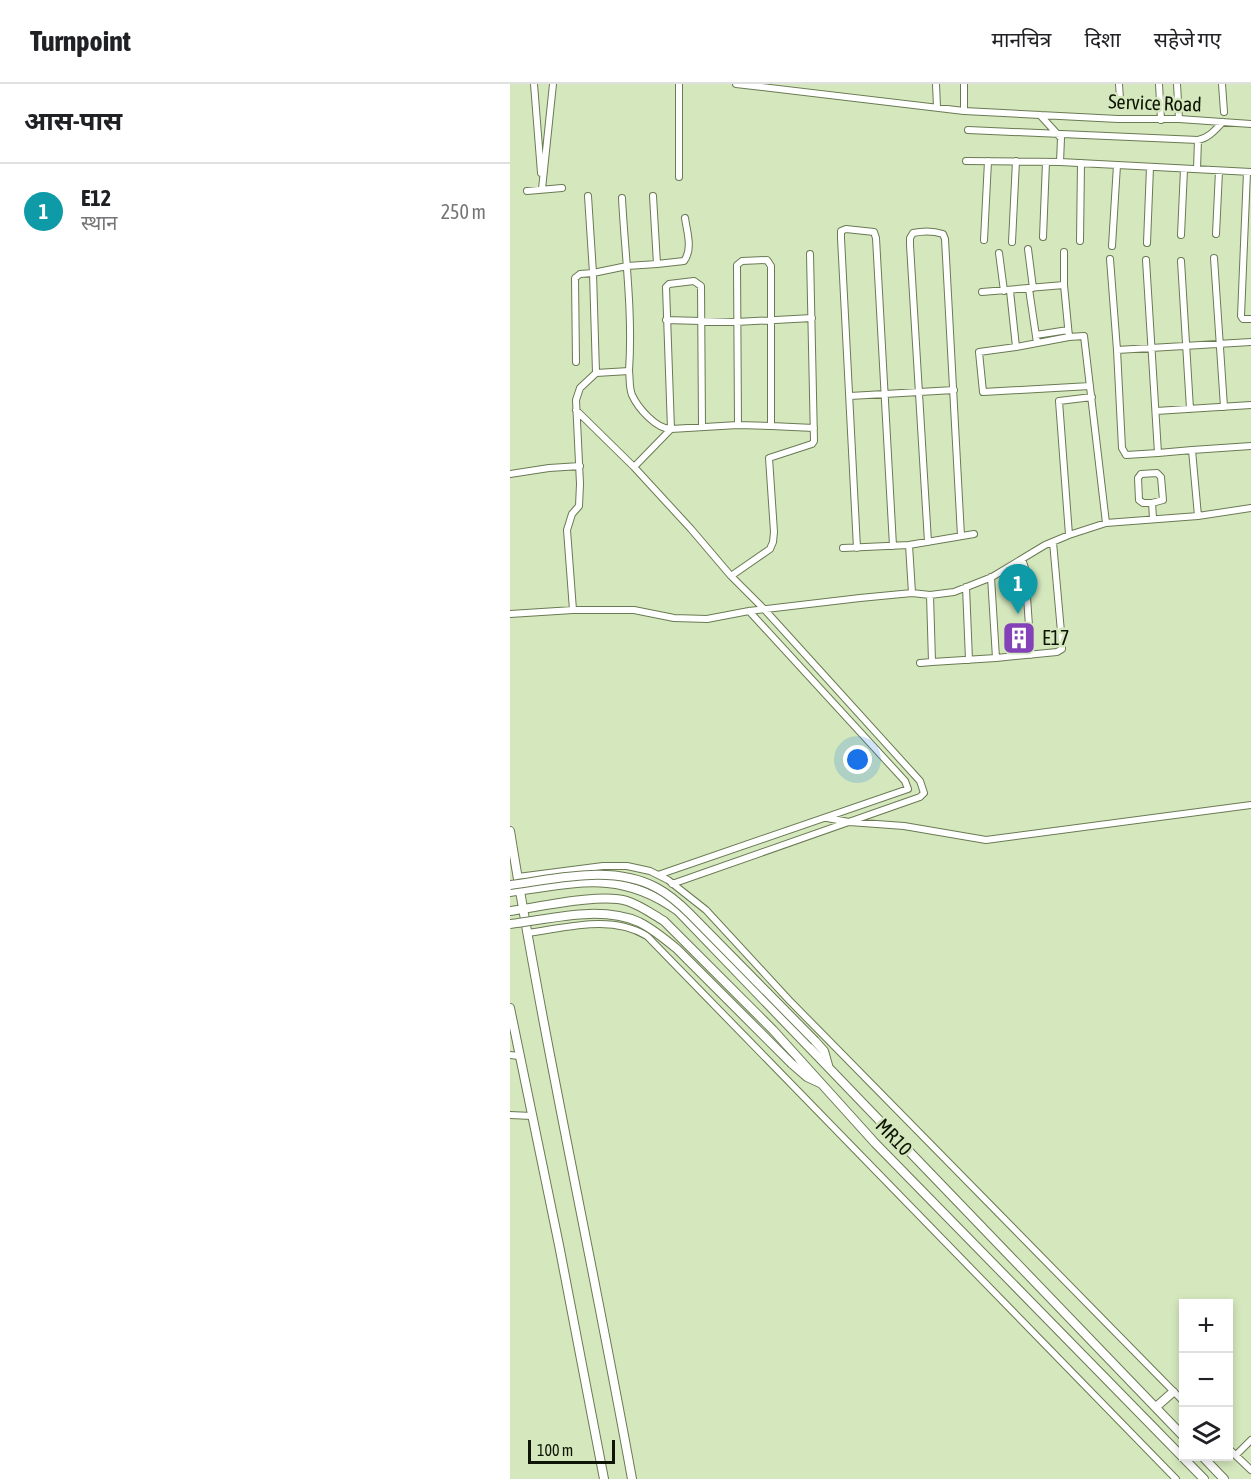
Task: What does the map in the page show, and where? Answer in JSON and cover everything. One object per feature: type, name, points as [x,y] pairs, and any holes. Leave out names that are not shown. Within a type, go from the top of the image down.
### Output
[{"type":"main road","points":[[510,831],[527,933],[632,1479]]},
{"type":"main road","points":[[510,885],[594,875],[616,876],[655,886],[690,914],[815,1041],[824,1051],[829,1068]]},
{"type":"main road","name":"MR10","points":[[510,892],[596,881],[623,884],[659,897],[678,911],[1179,1432]]},
{"type":"main road","name":"MR10","points":[[510,911],[604,898],[625,900],[664,921],[717,972],[824,1084],[875,1143],[1204,1479]]},
{"type":"main road","points":[[510,924],[599,914],[620,916],[639,922],[659,934],[677,949],[792,1064],[807,1077],[824,1084]]},
{"type":"main road","points":[[510,1008],[604,1479]]},
{"type":"main road","points":[[1156,1407],[1173,1392]]},
{"type":"main road","points":[[1207,1461],[1224,1479]]},
{"type":"street","points":[[534,84],[542,189]]},
{"type":"street","points":[[542,189],[554,84]]},
{"type":"street","points":[[679,84],[680,177]]},
{"type":"street","name":"Service Road","points":[[736,84],[964,111],[1251,124]]},
{"type":"street","points":[[936,84],[937,107]]},
{"type":"street","points":[[964,84],[964,111]]},
{"type":"street","points":[[1119,84],[1120,99]]},
{"type":"street","points":[[1160,84],[1161,120]]},
{"type":"street","points":[[1176,84],[1179,119]]},
{"type":"street","points":[[1222,84],[1224,112]]},
{"type":"street","points":[[1040,115],[1059,133],[1061,138],[1060,162]]},
{"type":"street","points":[[968,130],[1198,140],[1211,134],[1223,122]]},
{"type":"street","points":[[1197,169],[1198,140]]},
{"type":"street","points":[[966,160],[1060,162],[1249,172],[1248,251],[1241,316],[1243,319],[1251,319]]},
{"type":"street","points":[[984,240],[988,161]]},
{"type":"street","points":[[1012,242],[1016,161]]},
{"type":"street","points":[[1043,237],[1046,162]]},
{"type":"street","points":[[1080,241],[1081,163]]},
{"type":"street","points":[[1112,246],[1117,165]]},
{"type":"street","points":[[1147,243],[1150,167]]},
{"type":"street","points":[[1181,235],[1184,169]]},
{"type":"street","points":[[1216,234],[1219,171]]},
{"type":"street","points":[[527,190],[562,188]]},
{"type":"street","points":[[653,195],[657,264]]},
{"type":"street","points":[[588,196],[596,373]]},
{"type":"street","points":[[621,198],[631,319],[629,371],[631,391],[639,406],[658,426],[664,429],[738,425],[813,428]]},
{"type":"street","points":[[576,362],[574,278],[580,274],[627,266],[684,261],[689,242],[685,218]]},
{"type":"street","points":[[857,548],[841,238],[841,231],[846,229],[874,232],[876,238],[893,546]]},
{"type":"street","points":[[928,542],[910,245],[913,233],[918,232],[937,232],[943,234],[945,239],[961,536]]},
{"type":"street","points":[[1028,249],[1036,339]]},
{"type":"street","points":[[1064,252],[1064,285],[1069,334]]},
{"type":"street","points":[[999,253],[1016,347]]},
{"type":"street","points":[[731,576],[770,549],[773,542],[769,458],[812,444],[810,254]]},
{"type":"street","points":[[1214,258],[1224,407]]},
{"type":"street","points":[[1110,259],[1123,452],[1126,455],[1251,446]]},
{"type":"street","points":[[738,425],[737,266],[742,261],[767,260],[771,266],[771,426]]},
{"type":"street","points":[[1146,260],[1158,453]]},
{"type":"street","points":[[1181,261],[1190,409]]},
{"type":"street","points":[[634,467],[670,429],[666,320],[666,287],[669,284],[694,281],[701,286],[702,427]]},
{"type":"street","points":[[982,292],[1064,285]]},
{"type":"street","points":[[666,320],[736,322],[812,318]]},
{"type":"street","points":[[1090,386],[983,392],[979,352],[1016,347],[1036,339],[1069,334],[1084,336],[1107,523]]},
{"type":"street","points":[[1117,350],[1251,342]]},
{"type":"street","points":[[573,610],[567,530],[572,514],[579,506],[580,466],[576,400],[580,388],[596,373],[629,371]]},
{"type":"street","points":[[850,396],[954,390]]},
{"type":"street","points":[[1069,535],[1059,401],[1092,397]]},
{"type":"street","points":[[1156,411],[1251,405]]},
{"type":"street","points":[[576,410],[634,467],[731,576],[764,609],[920,781],[924,793],[920,797],[672,884]]},
{"type":"street","points":[[1192,450],[1198,516]]},
{"type":"street","points":[[510,474],[580,466]]},
{"type":"street","points":[[1157,473],[1161,477],[1163,501],[1152,503],[1143,503],[1139,500],[1138,478],[1141,474],[1157,473]]},
{"type":"street","points":[[1152,503],[1153,518]]},
{"type":"street","points":[[510,614],[573,610],[634,610],[674,618],[706,619],[764,609],[912,593],[930,595],[954,592],[991,577],[1053,542],[1107,523],[1198,516],[1251,508]]},
{"type":"street","points":[[843,548],[909,545],[974,534]]},
{"type":"street","points":[[920,663],[1031,655],[1057,652],[1062,649],[1053,542]]},
{"type":"street","points":[[909,545],[912,593]]},
{"type":"street","points":[[1022,559],[1025,567],[1031,655]]},
{"type":"street","points":[[991,577],[996,658]]},
{"type":"street","points":[[966,587],[969,660]]},
{"type":"street","points":[[930,595],[932,662]]},
{"type":"street","points":[[658,875],[908,789],[905,781],[749,611]]},
{"type":"street","points":[[825,817],[849,822],[904,826],[986,840],[1251,805]]},
{"type":"street","points":[[518,877],[603,866],[627,866],[658,875],[706,910],[783,993],[1179,1397]]},
{"type":"street","points":[[527,933],[606,924],[627,927],[646,936],[1176,1479]]},
{"type":"street","points":[[510,1055],[519,1056]]},
{"type":"street","points":[[510,1114],[532,1116]]},
{"type":"street","points":[[1236,1455],[1251,1440]]},
{"type":"street","points":[[1233,1452],[1251,1470]]},
{"type":"place","name":"E12","points":[[1018,614]]},
{"type":"place","name":"E17","points":[[1019,638]]}]
